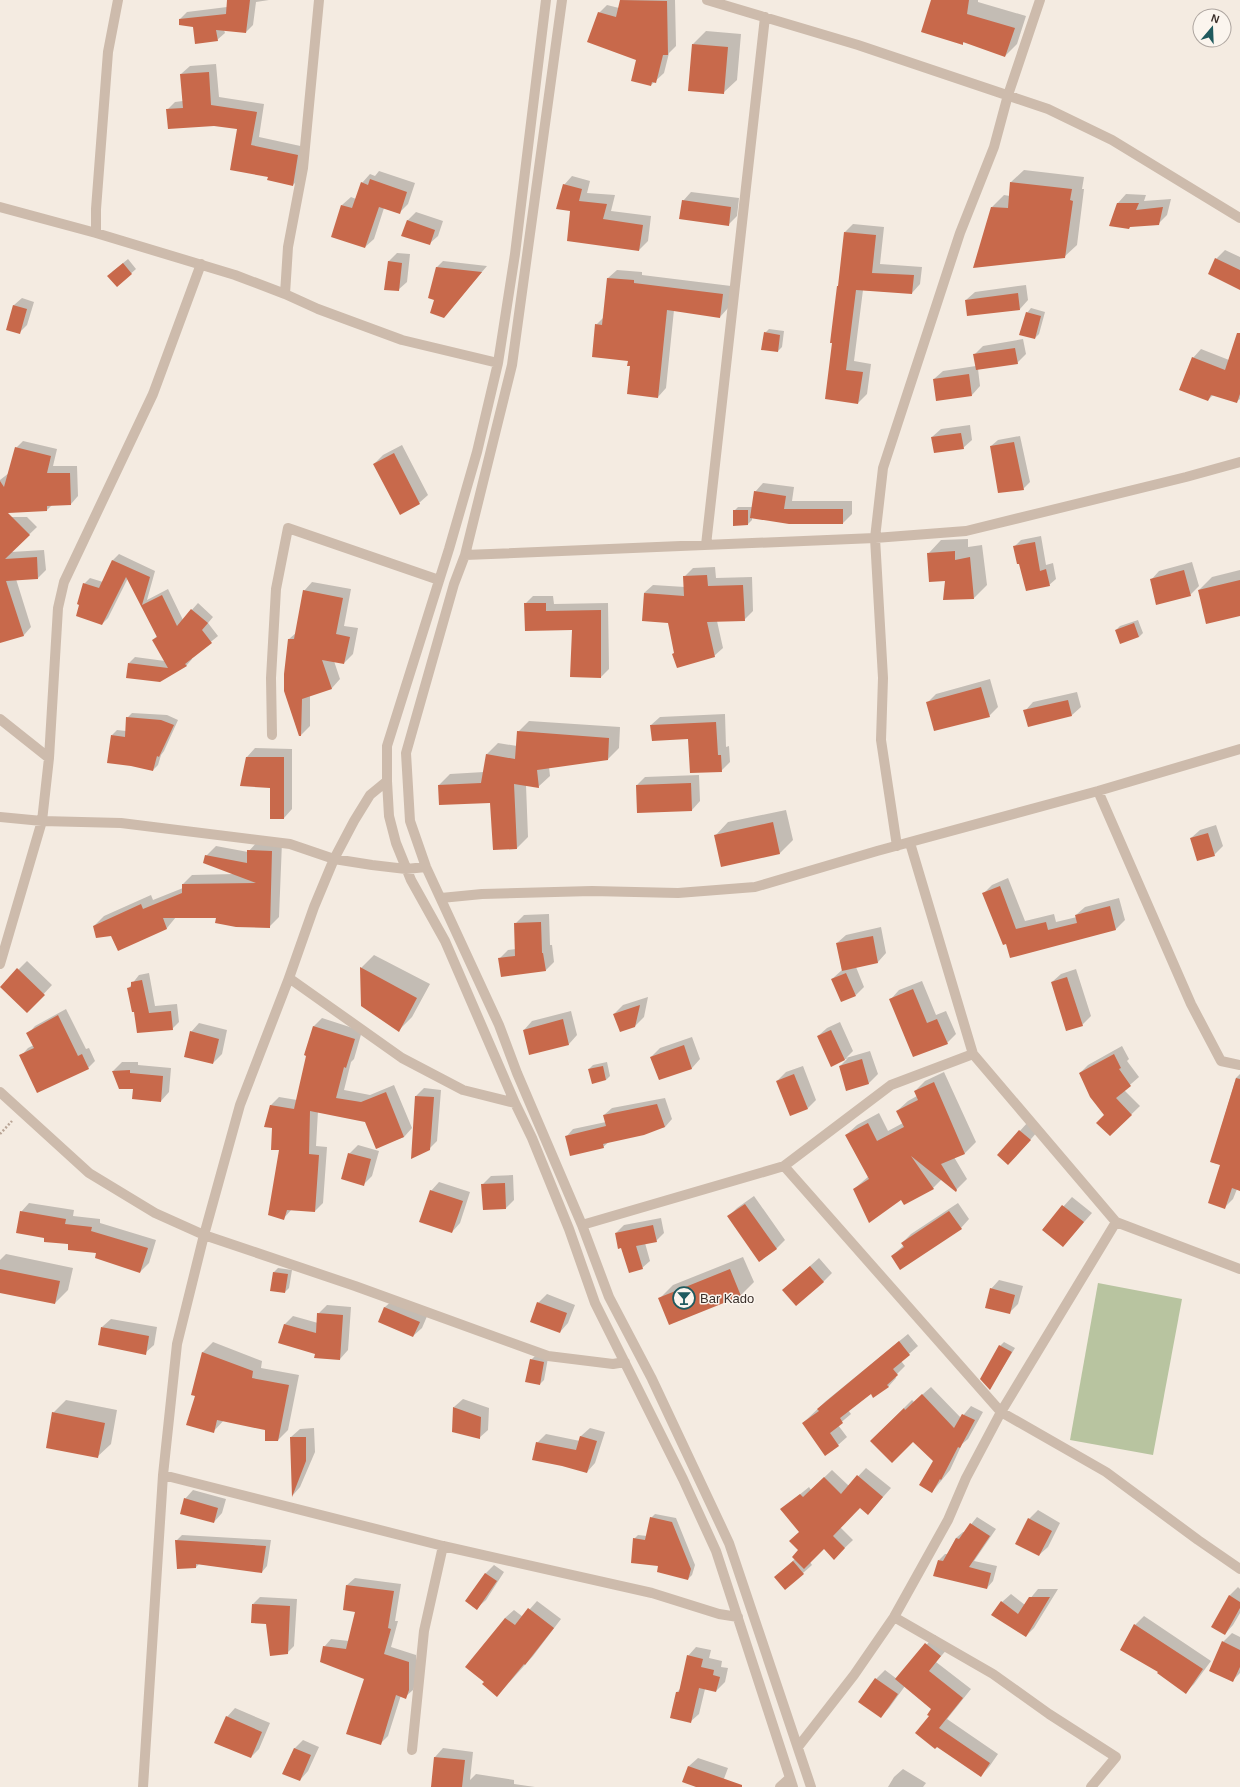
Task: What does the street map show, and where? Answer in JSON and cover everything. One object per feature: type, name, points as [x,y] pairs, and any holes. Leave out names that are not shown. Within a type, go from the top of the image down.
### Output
[{"type":"street","points":[[96,233],[96,209],[108,52],[118,0]]},
{"type":"street","points":[[285,294],[288,247],[303,168],[319,0]]},
{"type":"street","points":[[546,0],[515,254],[498,363],[477,452],[387,746],[389,816],[396,843],[406,869],[445,941],[515,1104],[532,1138],[569,1229],[595,1303],[683,1479],[716,1551],[791,1783],[780,1787]]},
{"type":"street","points":[[562,0],[512,365],[465,555],[454,584],[406,753],[410,821],[426,867],[499,1025],[517,1073],[582,1225],[609,1297],[652,1379],[729,1543],[811,1787]]},
{"type":"street","points":[[707,0],[858,45],[1048,109],[1112,140],[1240,218]]},
{"type":"street","points":[[897,846],[881,740],[883,678],[875,538],[883,468],[960,233],[994,147],[1008,95],[1040,0]]},
{"type":"street","points":[[706,545],[764,17]]},
{"type":"street","points":[[0,207],[201,264],[285,294],[318,309],[402,340],[498,363]]},
{"type":"street","points":[[0,964],[42,821],[49,758],[58,608],[64,582],[152,394],[201,264]]},
{"type":"street","points":[[465,555],[875,538],[966,531],[1186,477],[1240,462]]},
{"type":"street","points":[[272,735],[271,678],[276,589],[288,528],[439,580]]},
{"type":"street","points":[[0,719],[49,758]]},
{"type":"street","points":[[441,898],[482,894],[592,891],[678,893],[755,887],[897,846],[1098,792],[1240,749]]},
{"type":"street","points":[[143,1787],[163,1475],[177,1344],[204,1235],[240,1105],[289,978],[314,907],[334,859],[370,795],[387,781]]},
{"type":"street","points":[[1098,792],[1191,1004],[1221,1061],[1240,1064]]},
{"type":"street","points":[[0,817],[42,821],[121,823],[290,844],[334,859],[406,869],[426,867]]},
{"type":"street","points":[[910,843],[974,1054],[1116,1222],[1240,1270]]},
{"type":"street","points":[[289,978],[402,1058],[463,1090],[515,1104]]},
{"type":"street","points":[[582,1225],[784,1166],[891,1085],[974,1054]]},
{"type":"street","points":[[0,1092],[89,1173],[155,1212],[204,1235],[355,1286],[548,1356],[613,1364],[625,1362]]},
{"type":"street","points":[[784,1166],[1001,1412],[1106,1472],[1240,1569]]},
{"type":"street","points":[[798,1747],[854,1675],[894,1617],[948,1520],[966,1478],[1001,1412],[1116,1222]]},
{"type":"street","points":[[163,1475],[443,1546],[652,1593],[719,1614],[738,1617]]},
{"type":"street","points":[[412,1750],[424,1631],[443,1546]]},
{"type":"street","points":[[894,1617],[993,1674],[1049,1714],[1116,1757],[1091,1787]]},
{"type":"green space","points":[[1098,1283],[1182,1299],[1153,1455],[1070,1440]]},
{"type":"building","points":[[227,0],[250,0],[246,33],[216,30],[218,41],[195,44],[193,27],[179,25],[179,19],[226,14]]},
{"type":"building","points":[[620,0],[667,1],[668,55],[663,55],[656,83],[652,82],[651,86],[631,81],[636,60],[587,42],[598,12],[616,17]]},
{"type":"building","points":[[931,0],[969,0],[967,14],[1015,28],[1005,57],[963,42],[963,45],[921,32]]},
{"type":"building","points":[[692,44],[728,47],[724,94],[688,91]]},
{"type":"building","points":[[209,72],[211,105],[257,112],[251,145],[298,155],[293,186],[267,180],[268,177],[230,170],[237,129],[214,126],[168,129],[166,109],[183,108],[180,74]]},
{"type":"building","points":[[370,179],[407,192],[400,214],[379,207],[365,248],[331,237],[341,205],[352,208],[361,182],[368,185]]},
{"type":"building","points":[[1010,182],[1072,189],[1070,200],[1073,201],[1065,258],[973,268],[991,207],[1008,208]]},
{"type":"building","points":[[563,184],[582,189],[579,201],[607,204],[603,219],[643,225],[639,251],[567,241],[570,211],[556,209]]},
{"type":"building","points":[[682,200],[731,207],[729,226],[679,219]]},
{"type":"building","points":[[1117,203],[1139,203],[1136,210],[1163,207],[1159,225],[1130,227],[1129,229],[1109,226]]},
{"type":"building","points":[[407,220],[435,230],[430,245],[401,236]]},
{"type":"building","points":[[844,232],[876,235],[872,273],[914,275],[912,294],[856,290],[846,370],[863,372],[858,404],[825,399],[832,343],[830,343]]},
{"type":"building","points":[[1215,258],[1240,270],[1240,290],[1208,274]]},
{"type":"building","points":[[388,261],[402,263],[399,291],[384,290]]},
{"type":"building","points":[[123,263],[132,274],[117,287],[107,276]]},
{"type":"building","points":[[436,267],[482,272],[444,318],[430,313],[434,300],[428,298]]},
{"type":"building","points":[[607,278],[634,280],[634,283],[723,294],[720,318],[667,310],[658,398],[627,394],[630,366],[627,366],[628,361],[592,357],[595,324],[602,325]]},
{"type":"building","points":[[1018,293],[1020,310],[967,316],[965,300]]},
{"type":"building","points":[[13,305],[27,309],[20,334],[6,330]]},
{"type":"building","points":[[1026,312],[1041,316],[1035,339],[1019,335]]},
{"type":"building","points":[[764,332],[780,335],[778,352],[761,350]]},
{"type":"building","points":[[1237,333],[1240,333],[1240,394],[1237,403],[1211,395],[1208,401],[1179,390],[1192,357],[1225,370]]},
{"type":"building","points":[[1015,348],[1018,364],[976,370],[973,354]]},
{"type":"building","points":[[969,374],[972,396],[936,401],[933,379]]},
{"type":"building","points":[[961,433],[964,449],[934,453],[931,437]]},
{"type":"building","points":[[1014,442],[1024,490],[998,493],[990,446]]},
{"type":"building","points":[[15,447],[51,456],[47,473],[70,473],[71,505],[47,506],[47,511],[8,513],[30,535],[5,559],[37,557],[38,579],[6,581],[24,636],[0,643],[0,481],[4,487]]},
{"type":"building","points":[[394,453],[420,504],[400,515],[373,464]]},
{"type":"building","points":[[754,491],[786,496],[784,509],[843,509],[843,524],[789,524],[750,518]]},
{"type":"building","points":[[733,510],[748,510],[748,525],[733,526]]},
{"type":"building","points":[[1035,542],[1040,571],[1046,569],[1050,586],[1026,591],[1013,546]]},
{"type":"building","points":[[955,551],[955,560],[970,557],[974,599],[943,600],[945,581],[929,582],[927,553]]},
{"type":"building","points":[[112,560],[150,577],[142,605],[162,595],[177,626],[191,609],[208,623],[202,630],[212,643],[185,664],[187,666],[160,682],[126,678],[128,663],[168,668],[152,640],[157,637],[126,577],[102,625],[76,616],[79,605],[77,604],[83,583],[99,588]]},
{"type":"building","points":[[1184,570],[1191,596],[1156,605],[1150,579]]},
{"type":"building","points":[[707,575],[708,586],[743,585],[745,621],[707,622],[715,657],[677,668],[672,654],[674,653],[668,623],[642,621],[644,593],[684,596],[683,576]]},
{"type":"building","points":[[1240,580],[1240,616],[1206,624],[1198,590]]},
{"type":"building","points":[[303,590],[343,598],[336,634],[350,637],[344,664],[322,660],[332,689],[302,699],[301,736],[299,736],[284,691],[284,674],[288,639],[294,639]]},
{"type":"building","points":[[524,603],[546,603],[546,611],[601,610],[601,678],[570,677],[572,630],[525,631]]},
{"type":"building","points":[[1134,623],[1139,637],[1120,644],[1115,630]]},
{"type":"building","points":[[981,687],[990,717],[934,731],[926,702]]},
{"type":"building","points":[[1068,700],[1072,716],[1028,727],[1023,710]]},
{"type":"building","points":[[126,717],[161,720],[174,725],[159,757],[157,756],[153,771],[107,763],[111,735],[125,737]]},
{"type":"building","points":[[716,722],[718,755],[721,755],[722,772],[690,773],[688,739],[652,741],[650,725]]},
{"type":"building","points":[[517,731],[609,738],[608,760],[537,770],[539,788],[514,784],[517,849],[493,850],[490,803],[439,805],[438,785],[481,783],[486,754],[515,759]]},
{"type":"building","points":[[246,757],[284,757],[284,819],[270,819],[270,788],[240,786]]},
{"type":"building","points":[[691,783],[692,811],[637,813],[636,785]]},
{"type":"building","points":[[773,822],[780,854],[721,867],[714,835]]},
{"type":"building","points":[[1208,833],[1215,856],[1197,861],[1190,838]]},
{"type":"building","points":[[247,850],[272,851],[270,928],[236,927],[215,923],[216,918],[163,918],[167,929],[118,951],[111,936],[96,938],[93,926],[141,904],[143,909],[182,893],[182,884],[256,883],[203,863],[205,855],[247,863]]},
{"type":"building","points":[[1000,886],[1016,929],[1046,922],[1048,930],[1077,923],[1075,915],[1110,906],[1116,930],[1010,958],[1006,944],[1003,945],[982,893]]},
{"type":"building","points":[[541,922],[542,953],[546,971],[501,977],[498,958],[515,956],[514,923]]},
{"type":"building","points":[[873,936],[878,963],[842,971],[836,943]]},
{"type":"building","points":[[360,967],[417,998],[399,1032],[361,1006]]},
{"type":"building","points":[[17,968],[45,995],[27,1013],[0,987]]},
{"type":"building","points":[[846,973],[856,996],[841,1002],[831,979]]},
{"type":"building","points":[[1067,977],[1083,1026],[1066,1031],[1051,982]]},
{"type":"building","points":[[142,980],[149,1013],[171,1011],[173,1030],[137,1033],[134,1012],[132,1012],[127,988],[131,987],[131,982]]},
{"type":"building","points":[[913,989],[927,1023],[937,1019],[948,1044],[913,1057],[889,999]]},
{"type":"building","points":[[640,1005],[635,1027],[620,1032],[613,1014]]},
{"type":"building","points":[[58,1015],[78,1056],[82,1054],[89,1069],[37,1093],[19,1055],[34,1048],[26,1033]]},
{"type":"building","points":[[563,1019],[569,1045],[529,1055],[523,1030]]},
{"type":"building","points":[[313,1026],[355,1039],[346,1068],[344,1067],[336,1098],[361,1102],[386,1092],[404,1137],[376,1149],[365,1122],[310,1111],[309,1154],[319,1155],[315,1212],[287,1210],[284,1220],[268,1215],[279,1150],[271,1150],[272,1128],[264,1127],[270,1105],[294,1109],[306,1056],[304,1055]]},
{"type":"building","points":[[831,1030],[845,1060],[831,1067],[817,1036]]},
{"type":"building","points":[[190,1031],[219,1039],[213,1064],[184,1057]]},
{"type":"building","points":[[684,1045],[692,1069],[659,1080],[650,1057]]},
{"type":"building","points":[[1114,1054],[1121,1068],[1119,1069],[1131,1086],[1116,1098],[1132,1115],[1110,1136],[1096,1123],[1104,1115],[1090,1097],[1079,1073]]},
{"type":"building","points":[[862,1059],[869,1084],[846,1091],[839,1066]]},
{"type":"building","points":[[603,1066],[606,1080],[592,1084],[588,1069]]},
{"type":"building","points":[[130,1070],[130,1073],[163,1076],[161,1102],[132,1099],[133,1089],[119,1089],[112,1071]]},
{"type":"building","points":[[794,1074],[808,1109],[790,1116],[776,1081]]},
{"type":"building","points":[[1236,1078],[1240,1079],[1240,1191],[1232,1188],[1225,1209],[1208,1203],[1220,1165],[1210,1162]]},
{"type":"building","points":[[934,1082],[965,1154],[941,1164],[957,1190],[956,1192],[911,1156],[934,1189],[904,1205],[901,1200],[869,1223],[853,1189],[869,1179],[845,1135],[868,1123],[877,1141],[904,1127],[896,1111],[918,1100],[914,1091]]},
{"type":"building","points":[[415,1096],[434,1097],[430,1150],[411,1159]]},
{"type":"building","points":[[657,1104],[665,1127],[644,1135],[603,1144],[604,1148],[570,1156],[565,1136],[606,1126],[603,1115]]},
{"type":"building","points":[[1019,1130],[1031,1140],[1008,1165],[997,1155]]},
{"type":"building","points":[[348,1153],[371,1159],[364,1186],[341,1179]]},
{"type":"building","points":[[505,1183],[506,1209],[483,1210],[481,1184]]},
{"type":"building","points":[[430,1190],[463,1201],[452,1233],[419,1222]]},
{"type":"building","points":[[745,1204],[777,1249],[759,1262],[727,1216]]},
{"type":"building","points":[[1062,1205],[1084,1222],[1063,1247],[1042,1230]]},
{"type":"building","points":[[20,1211],[66,1219],[65,1224],[92,1227],[91,1231],[148,1248],[140,1273],[95,1258],[96,1253],[68,1250],[68,1244],[44,1242],[44,1238],[16,1233]]},
{"type":"building","points":[[949,1211],[962,1229],[900,1270],[891,1256],[904,1247],[901,1243]]},
{"type":"building","points":[[653,1225],[657,1242],[636,1246],[643,1269],[629,1273],[621,1248],[618,1249],[615,1233]]},
{"type":"building","points":[[810,1266],[824,1282],[796,1306],[782,1290]]},
{"type":"building","points":[[0,1269],[60,1281],[55,1304],[0,1293]]},
{"type":"building","points":[[730,1269],[741,1296],[669,1325],[658,1298]]},
{"type":"building","points":[[273,1272],[288,1274],[285,1293],[270,1291]]},
{"type":"building","points":[[990,1288],[1015,1295],[1010,1314],[985,1308]]},
{"type":"building","points":[[537,1302],[567,1313],[560,1333],[530,1322]]},
{"type":"building","points":[[384,1307],[420,1322],[413,1337],[378,1322]]},
{"type":"building","points":[[317,1313],[343,1315],[340,1360],[314,1358],[315,1354],[278,1343],[284,1324],[316,1333]]},
{"type":"building","points":[[101,1327],[149,1336],[146,1355],[98,1345]]},
{"type":"building","points":[[899,1341],[910,1355],[893,1369],[898,1375],[887,1385],[889,1387],[873,1398],[871,1394],[840,1418],[843,1423],[830,1433],[839,1446],[825,1456],[802,1423],[819,1411],[817,1409]]},
{"type":"building","points":[[999,1345],[1012,1352],[990,1390],[980,1379]]},
{"type":"building","points":[[202,1352],[253,1371],[252,1378],[289,1385],[278,1441],[265,1441],[265,1430],[217,1420],[214,1433],[186,1425],[195,1396],[191,1395]]},
{"type":"building","points":[[530,1359],[544,1362],[540,1385],[525,1382]]},
{"type":"building","points":[[922,1394],[954,1428],[962,1414],[975,1420],[960,1448],[958,1447],[941,1480],[940,1479],[932,1493],[919,1485],[933,1461],[913,1442],[892,1463],[870,1441],[904,1408],[905,1410]]},
{"type":"building","points":[[453,1407],[481,1417],[480,1439],[452,1432]]},
{"type":"building","points":[[52,1412],[105,1423],[98,1458],[46,1448]]},
{"type":"building","points":[[580,1436],[597,1441],[587,1473],[532,1460],[536,1442],[576,1450]]},
{"type":"building","points":[[290,1437],[306,1437],[306,1461],[292,1497]]},
{"type":"building","points":[[857,1475],[883,1497],[868,1515],[860,1508],[833,1536],[845,1548],[834,1560],[824,1549],[804,1569],[792,1557],[798,1550],[789,1541],[799,1532],[780,1509],[800,1494],[803,1497],[824,1477],[841,1494]]},
{"type":"building","points":[[184,1498],[218,1508],[214,1523],[180,1514]]},
{"type":"building","points":[[650,1517],[672,1522],[691,1569],[688,1580],[657,1572],[658,1566],[631,1563],[633,1538],[645,1540]]},
{"type":"building","points":[[1028,1518],[1052,1531],[1039,1556],[1015,1544]]},
{"type":"building","points":[[970,1523],[990,1536],[969,1567],[991,1573],[987,1589],[933,1576],[938,1560],[943,1561],[956,1538],[959,1539]]},
{"type":"building","points":[[175,1540],[266,1546],[262,1573],[196,1564],[196,1568],[177,1569]]},
{"type":"building","points":[[793,1561],[804,1574],[785,1590],[774,1577]]},
{"type":"building","points":[[485,1573],[497,1581],[477,1610],[465,1601]]},
{"type":"building","points":[[346,1585],[394,1591],[388,1628],[391,1629],[384,1654],[409,1662],[409,1690],[406,1699],[396,1695],[381,1745],[346,1734],[364,1679],[320,1662],[323,1646],[346,1649],[355,1612],[343,1610]]},
{"type":"building","points":[[1229,1595],[1240,1602],[1240,1608],[1225,1635],[1211,1627]]},
{"type":"building","points":[[1029,1597],[1050,1597],[1026,1637],[991,1615],[1001,1601],[1018,1614]]},
{"type":"building","points":[[252,1604],[290,1606],[288,1654],[270,1656],[266,1624],[251,1623]]},
{"type":"building","points":[[528,1608],[554,1628],[525,1665],[524,1664],[497,1697],[482,1684],[484,1682],[465,1667],[505,1618],[515,1625]]},
{"type":"building","points":[[1134,1624],[1203,1669],[1186,1694],[1157,1673],[1158,1672],[1120,1650]]},
{"type":"building","points":[[1222,1641],[1240,1650],[1240,1667],[1233,1682],[1209,1671]]},
{"type":"building","points":[[925,1643],[941,1656],[929,1671],[963,1698],[939,1728],[990,1763],[981,1777],[937,1747],[935,1749],[915,1733],[929,1716],[927,1715],[931,1709],[895,1679]]},
{"type":"building","points":[[687,1655],[703,1659],[701,1667],[714,1670],[713,1675],[720,1677],[716,1692],[699,1688],[691,1723],[670,1718],[676,1692],[679,1692]]},
{"type":"building","points":[[875,1678],[898,1694],[881,1718],[858,1702]]},
{"type":"building","points":[[226,1716],[262,1732],[251,1758],[214,1743]]},
{"type":"building","points":[[294,1748],[311,1755],[300,1781],[282,1774]]},
{"type":"building","points":[[434,1757],[465,1760],[462,1787],[431,1787]]},
{"type":"building","points":[[688,1766],[742,1785],[742,1787],[696,1787],[682,1782]]},
{"type":"place","name":"Bar Kado","points":[[684,1298]]}]
